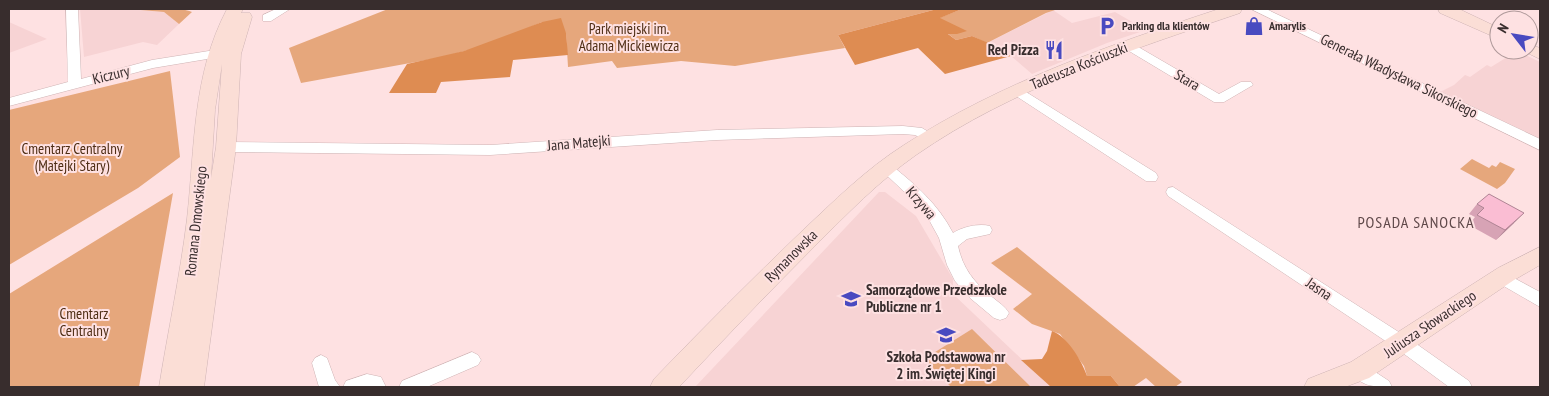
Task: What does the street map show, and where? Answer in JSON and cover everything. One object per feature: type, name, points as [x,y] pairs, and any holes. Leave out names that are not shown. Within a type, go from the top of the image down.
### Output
[{"type":"street","points":[[72,9],[75,84]]},
{"type":"street","name":"Romana Dmowskiego","points":[[191,387],[226,147],[221,35],[235,9]]},
{"type":"street","name":"Romana Dmowskiego","points":[[172,387],[183,333],[197,228],[210,79],[223,61],[249,9]]},
{"type":"street","points":[[268,18],[284,9]]},
{"type":"street","name":"Tadeusza Kościuszki","points":[[930,137],[984,107],[1084,61],[1234,9]]},
{"type":"street","name":"Generała Władysława Sikorskiego","points":[[1257,9],[1540,145]]},
{"type":"street","points":[[1446,9],[1489,29]]},
{"type":"street","name":"Stara","points":[[1128,45],[1219,99],[1246,86]]},
{"type":"street","name":"Kiczury","points":[[9,102],[152,64],[223,61]]},
{"type":"street","points":[[1018,91],[1151,177]]},
{"type":"street","name":"Jana Matejki","points":[[226,147],[490,150],[678,137],[903,130],[918,131],[930,137]]},
{"type":"street","name":"Rymanowska","points":[[663,387],[834,212],[886,168],[930,137]]},
{"type":"street","name":"Krzywa","points":[[886,168],[919,196],[945,232],[958,270],[966,282],[1000,313]]},
{"type":"street","name":"Jasna","points":[[1173,192],[1387,335],[1402,343],[1463,387]]},
{"type":"street","points":[[949,244],[962,234],[984,230]]},
{"type":"street","name":"Juliusza Słowackiego","points":[[1317,387],[1360,370],[1501,277],[1540,255]]},
{"type":"street","points":[[1501,277],[1540,300]]},
{"type":"street","points":[[408,387],[472,360]]},
{"type":"street","points":[[321,363],[327,385],[331,387]]},
{"type":"street","points":[[1360,370],[1383,387]]},
{"type":"street","points":[[352,387],[367,382],[375,383],[377,387]]},
{"type":"shaded area","points":[[80,9],[129,9],[164,12],[179,24],[157,45],[143,42],[84,57]]},
{"type":"shaded area","points":[[937,9],[962,9],[940,18],[967,31],[948,34],[956,40],[972,36],[998,47],[1011,56],[945,74],[918,48],[855,65],[838,35]]},
{"type":"shaded area","points":[[1053,10],[1072,23],[1115,12],[1146,30],[1107,43],[1032,74],[1011,56],[987,43]]},
{"type":"shaded area","points":[[561,18],[566,33],[568,55],[513,60],[510,77],[441,82],[436,93],[389,93],[407,64],[464,51],[542,22]]},
{"type":"shaded area","points":[[9,22],[47,39],[9,53]]},
{"type":"shaded area","points":[[1502,60],[1536,60],[1540,62],[1540,141],[1440,92],[1454,85],[1465,75],[1470,77],[1487,65],[1491,67]]},
{"type":"shaded area","points":[[879,192],[885,192],[916,216],[953,279],[953,294],[1051,387],[695,387]]},
{"type":"shaded area","points":[[1052,331],[1068,343],[1082,363],[1087,376],[1111,376],[1120,387],[1051,387],[1021,360],[1042,359],[1047,351]]},
{"type":"green space","points":[[171,8],[192,12],[179,24],[164,12],[129,9]]},
{"type":"green space","name":"Park miejski im. Adama Mickiewicza","points":[[388,9],[937,9],[838,35],[845,48],[735,66],[681,61],[617,68],[612,61],[568,67],[566,33],[542,22],[490,44],[443,57],[301,83],[289,48]]},
{"type":"green space","points":[[962,9],[1058,9],[1046,13],[987,43],[972,36],[956,40],[947,33],[939,18]]},
{"type":"green space","name":"Cmentarz Centralny (Matejki Stary)","points":[[170,71],[180,157],[138,188],[9,265],[9,110]]},
{"type":"green space","points":[[1472,159],[1489,168],[1492,165],[1496,167],[1500,162],[1515,169],[1505,183],[1497,189],[1460,169]]},
{"type":"green space","name":"Cmentarz Centralny","points":[[173,193],[139,387],[9,387],[9,294]]},
{"type":"green space","points":[[1017,247],[1182,382],[1175,387],[1156,387],[1146,378],[1133,387],[1120,387],[1111,376],[1087,376],[1084,366],[1060,334],[1032,324],[1013,309],[1032,294],[991,263]]},
{"type":"green space","points":[[972,329],[1031,387],[951,387],[924,359]]},
{"type":"building","points":[[1489,194],[1524,213],[1505,230],[1477,215],[1484,208],[1477,204]]},
{"type":"place","name":"Parking dla klientów","points":[[1107,26]]},
{"type":"place","name":"Amarylis","points":[[1254,26]]},
{"type":"place","name":"Red Pizza","points":[[1054,50]]},
{"type":"place","name":"Samorządowe Przedszkole Publiczne nr 1","points":[[851,299]]},
{"type":"place","name":"Szkoła Podstawowa nr 2 im. Świętej Kingi","points":[[946,335]]},
{"type":"district","name":"POSADA SANOCKA","points":[[1416,222]]}]
